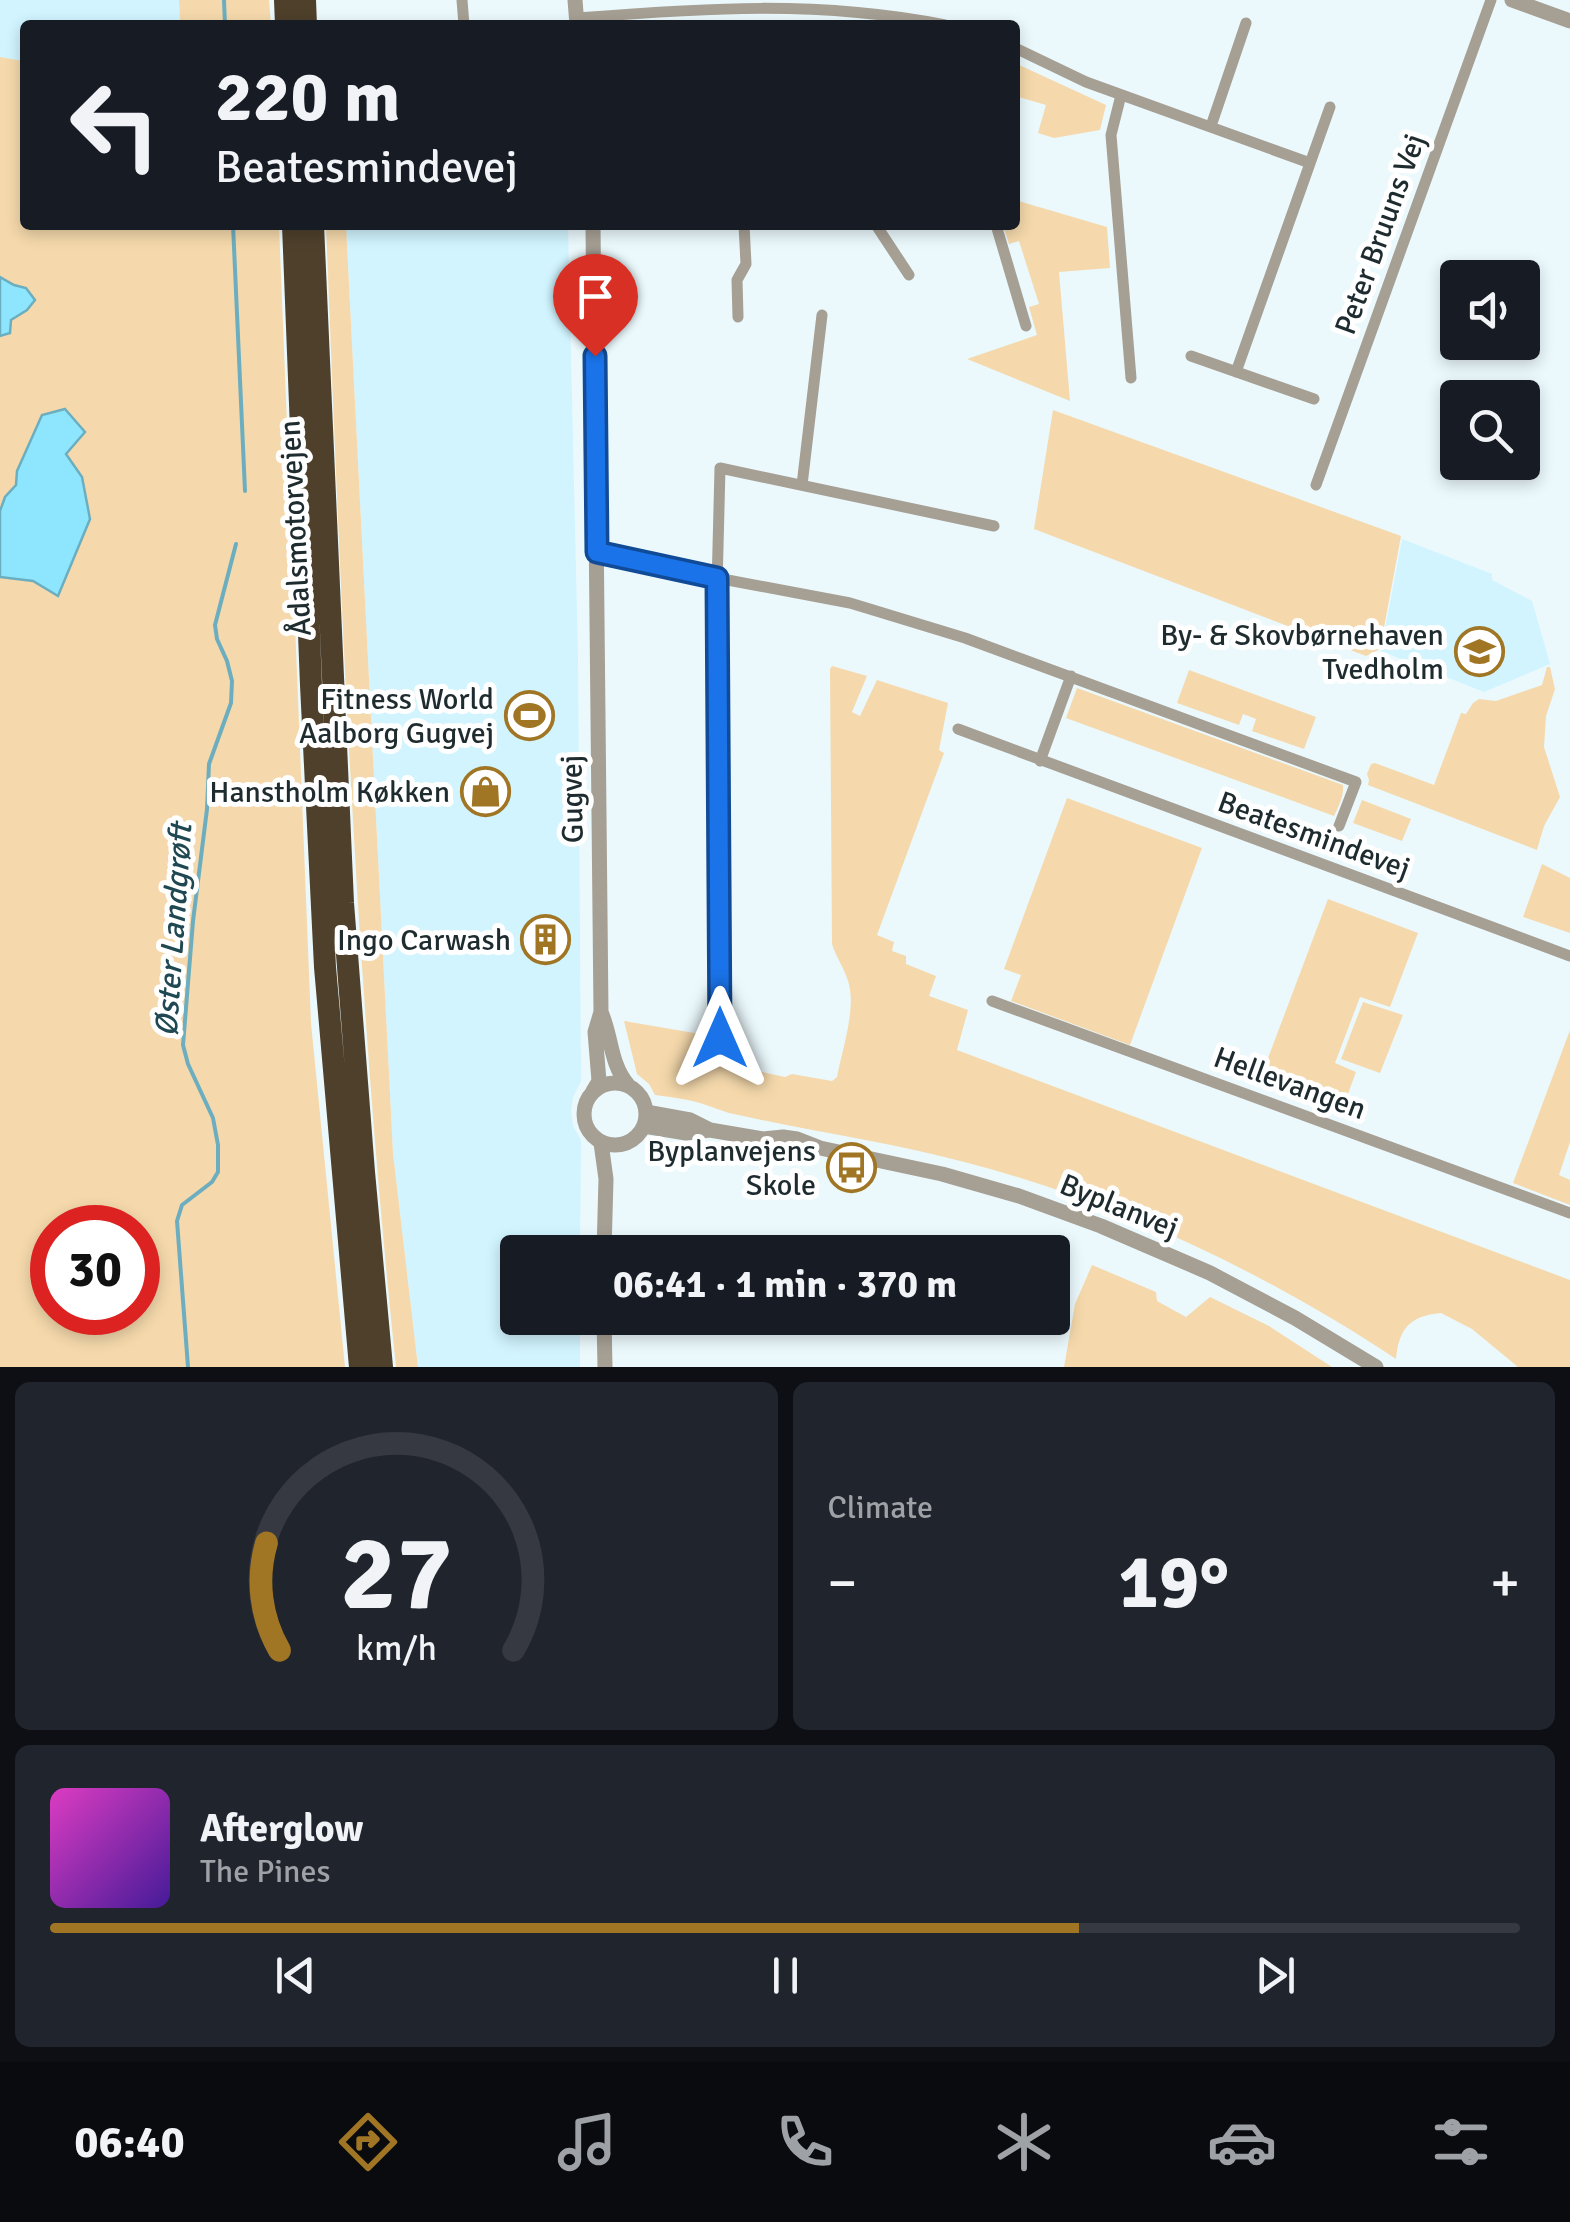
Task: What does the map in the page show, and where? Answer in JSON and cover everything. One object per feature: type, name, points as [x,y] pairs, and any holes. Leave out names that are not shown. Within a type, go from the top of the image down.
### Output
[{"type":"highway","name":"Ådalsmotorvejen","points":[[293,230],[325,967],[360,1367]]},
{"type":"highway","name":"Ådalsmotorvejen","points":[[312,230],[343,903],[382,1367]]},
{"type":"street","name":"Peter Bruuns Vej","points":[[1316,485],[1492,0]]},
{"type":"street","points":[[1512,0],[1570,21]]},
{"type":"street","points":[[595,20],[774,4],[879,18]]},
{"type":"street","points":[[706,8],[708,20]]},
{"type":"street","points":[[1211,126],[1246,23]]},
{"type":"street","points":[[1020,50],[1086,82],[1310,164]]},
{"type":"street","points":[[1121,95],[1110,135],[1131,378]]},
{"type":"street","points":[[1236,372],[1330,107]]},
{"type":"street","name":"Gugvej","points":[[592,230],[601,1012],[595,1032],[599,1081],[594,1091]]},
{"type":"street","points":[[738,317],[737,280],[746,264],[744,230]]},
{"type":"street","points":[[879,230],[909,275]]},
{"type":"street","points":[[997,230],[1026,326]]},
{"type":"street","points":[[802,485],[822,315]]},
{"type":"street","points":[[1191,356],[1314,399]]},
{"type":"street","points":[[720,1038],[720,468],[994,526]]},
{"type":"street","name":"Beatesmindevej","points":[[597,552],[850,603],[1072,676],[1356,782],[1339,826]]},
{"type":"street","points":[[1040,761],[1072,676]]},
{"type":"street","name":"Beatesmindevej","points":[[958,729],[1570,956]]},
{"type":"street","name":"Hellevangen","points":[[992,1001],[1570,1213]]},
{"type":"street","name":"Gugvej","points":[[601,1012],[610,1031],[616,1068],[628,1086]]},
{"type":"street","points":[[608,1083],[628,1086],[641,1097],[645,1119],[636,1137],[621,1145],[601,1142],[588,1131],[583,1114],[588,1098],[608,1083]]},
{"type":"street","name":"Byplanvej","points":[[645,1119],[690,1120],[710,1130],[763,1139],[783,1137],[1019,1196],[1210,1273],[1376,1367]]},
{"type":"street","points":[[601,1142],[606,1179],[604,1235]]},
{"type":"street","points":[[606,1179],[621,1145]]},
{"type":"street","points":[[604,1335],[605,1367]]},
{"type":"shaded area","points":[[0,0],[179,0],[180,20],[20,20],[20,61],[0,57]]},
{"type":"shaded area","points":[[179,0],[269,0],[271,20],[180,20]]},
{"type":"shaded area","points":[[0,57],[20,60],[20,230],[279,230],[311,1023],[345,1367],[0,1367],[0,577],[33,581],[58,595],[90,519],[82,477],[66,454],[85,432],[66,409],[17,471],[16,485],[5,497],[0,511],[0,336],[10,333],[11,320],[27,310],[26,288],[0,277]]},
{"type":"shaded area","points":[[1020,65],[1106,105],[1100,130],[1054,138],[1038,133],[1046,105],[1020,97]]},
{"type":"shaded area","points":[[1020,201],[1107,227],[1110,268],[1059,272],[1070,401],[967,359],[1037,335],[1029,307],[1039,304],[1019,241],[1009,244],[1005,230],[1020,230]]},
{"type":"shaded area","points":[[326,230],[346,230],[393,1153],[418,1367],[396,1367],[370,1082],[344,654]]},
{"type":"shaded area","points":[[346,230],[568,230],[578,657],[581,1081],[571,1111],[581,1140],[580,1235],[500,1235],[500,1335],[580,1335],[580,1367],[418,1367],[393,1153]]},
{"type":"shaded area","points":[[1053,410],[1401,536],[1380,649],[1366,656],[1034,529]]},
{"type":"shaded area","points":[[1402,539],[1492,574],[1492,580],[1532,601],[1550,664],[1484,692],[1381,651]]},
{"type":"shaded area","points":[[832,666],[867,676],[852,712],[860,716],[877,680],[948,703],[939,750],[944,753],[877,935],[894,942],[892,951],[906,956],[906,964],[936,976],[929,996],[968,1010],[957,1050],[1570,1280],[1570,1367],[1518,1367],[1472,1329],[1441,1313],[1421,1317],[1408,1326],[1400,1339],[1396,1359],[1244,1270],[1080,1198],[938,1156],[655,1095],[637,1074],[624,1021],[712,1036],[713,1061],[785,1077],[792,1074],[832,1081],[837,1077],[851,1003],[848,981],[832,944]]},
{"type":"shaded area","points":[[1547,667],[1555,689],[1546,716],[1544,747],[1560,797],[1544,826],[1537,850],[1368,785],[1367,774],[1375,763],[1434,785],[1461,713],[1466,714],[1479,699],[1496,701],[1542,685]]},
{"type":"shaded area","points":[[1189,670],[1316,717],[1304,749],[1252,731],[1256,719],[1243,714],[1239,725],[1177,703]]},
{"type":"shaded area","points":[[1077,688],[1343,785],[1338,808],[1334,816],[1066,718]]},
{"type":"shaded area","points":[[1067,798],[1202,848],[1130,1045],[1011,1001],[1021,975],[1004,969]]},
{"type":"shaded area","points":[[1362,800],[1411,819],[1402,841],[1353,823]]},
{"type":"shaded area","points":[[1542,864],[1570,878],[1570,933],[1523,917]]},
{"type":"shaded area","points":[[1328,899],[1418,933],[1390,1007],[1360,997],[1335,1063],[1356,1072],[1341,1113],[1259,1082]]},
{"type":"shaded area","points":[[1363,1002],[1403,1015],[1380,1073],[1341,1059]]},
{"type":"shaded area","points":[[1570,1030],[1570,1142],[1559,1175],[1570,1180],[1570,1205],[1513,1183]]},
{"type":"shaded area","points":[[1092,1265],[1156,1292],[1157,1301],[1186,1317],[1210,1297],[1269,1326],[1332,1367],[1064,1367],[1075,1304]]},
{"type":"water","points":[[0,277],[26,288],[35,300],[11,320],[10,333],[0,336]]},
{"type":"water","points":[[65,409],[85,432],[66,454],[82,477],[90,519],[58,596],[33,581],[0,577],[0,511],[5,497],[16,485],[17,471],[42,415]]},
{"type":"waterway","name":"Øster Landgrøft","points":[[224,0],[225,20]]},
{"type":"waterway","name":"Øster Landgrøft","points":[[233,230],[245,491]]},
{"type":"waterway","name":"Øster Landgrøft","points":[[188,1367],[177,1221],[182,1205],[212,1182],[218,1172],[218,1145],[213,1118],[183,1045],[209,764],[231,703],[232,681],[215,625],[236,544]]},
{"type":"place","name":"By- & Skovbørnehaven Tvedholm","points":[[1479,652]]},
{"type":"place","name":"Fitness World Aalborg Gugvej","points":[[529,716]]},
{"type":"place","name":"Hanstholm Køkken","points":[[485,792]]},
{"type":"place","name":"Ingo Carwash","points":[[546,940]]},
{"type":"place","name":"Byplanvejens Skole","points":[[851,1168]]},
{"type":"route","points":[[595,356],[597,552],[717,578],[720,1038]]}]
